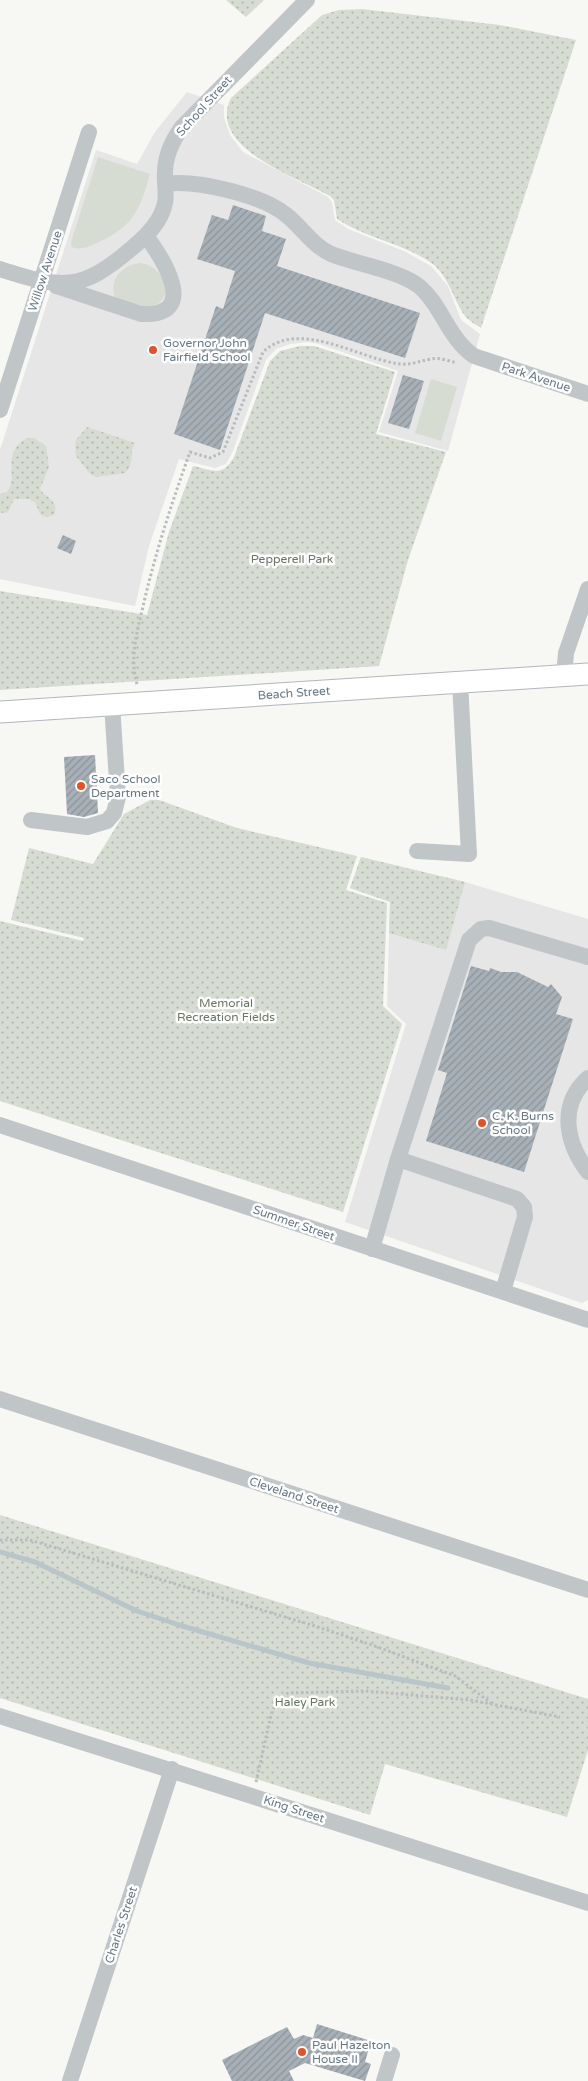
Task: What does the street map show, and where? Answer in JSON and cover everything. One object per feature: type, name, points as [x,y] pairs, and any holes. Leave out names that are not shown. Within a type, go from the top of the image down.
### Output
[{"type":"main road","name":"Beach Street","points":[[0,712],[588,674]]},
{"type":"street","name":"School Street","points":[[43,282],[68,282],[97,275],[115,264],[146,236],[162,215],[166,200],[164,172],[168,151],[182,127],[307,0]]},
{"type":"street","name":"Willow Avenue","points":[[0,410],[43,282],[89,132]]},
{"type":"street","name":"Park Avenue","points":[[165,184],[180,182],[224,190],[268,204],[286,215],[314,242],[331,254],[415,283],[427,295],[459,343],[474,356],[588,394]]},
{"type":"street","points":[[0,269],[141,314],[159,312],[170,304],[173,284],[164,263],[146,236]]},
{"type":"street","points":[[564,676],[566,653],[588,589]]},
{"type":"street","points":[[418,851],[469,854],[460,682]]},
{"type":"street","points":[[32,820],[86,828],[103,823],[112,816],[117,806],[118,797],[112,704]]},
{"type":"street","points":[[372,1250],[398,1159],[470,940],[474,934],[481,929],[499,930],[588,957]]},
{"type":"street","points":[[588,1078],[571,1103],[567,1125],[576,1152],[588,1172]]},
{"type":"street","name":"Summer Street","points":[[0,1124],[372,1250],[588,1320]]},
{"type":"street","points":[[398,1159],[517,1199],[524,1207],[525,1217],[503,1291]]},
{"type":"street","name":"Cleveland Street","points":[[0,1399],[588,1590]]},
{"type":"street","name":"King Street","points":[[0,1716],[172,1769],[588,1903]]},
{"type":"street","name":"Charles Street","points":[[70,2081],[172,1769]]},
{"type":"street","points":[[384,2081],[392,2055]]},
{"type":"path","points":[[140,702],[133,654],[151,569],[166,518],[190,452],[210,458],[223,452],[263,352],[272,344],[306,338],[392,362],[410,364],[439,358],[462,365]]},
{"type":"path","points":[[0,1540],[30,1540],[318,1626],[456,1676],[491,1703]]},
{"type":"path","points":[[252,1795],[274,1705],[288,1693],[365,1691],[491,1703],[560,1717]]},
{"type":"shaded area","name":"Governor John Fairfield School","points":[[187,92],[224,105],[224,117],[230,135],[243,152],[328,197],[332,202],[335,220],[348,229],[404,251],[431,266],[448,286],[461,320],[480,334],[448,451],[379,432],[398,371],[319,344],[308,342],[290,344],[276,349],[266,360],[233,451],[226,464],[215,468],[179,459],[149,546],[135,606],[0,579],[0,450],[96,150],[137,164],[155,132]]},
{"type":"shaded area","name":"C. K. Burns School","points":[[361,857],[465,882],[588,919],[588,1300],[582,1303],[345,1222],[406,1024],[387,1006],[390,902],[350,888]]},
{"type":"green space","points":[[226,0],[264,0],[246,17]]},
{"type":"green space","points":[[362,9],[500,25],[576,40],[481,328],[472,322],[461,310],[449,284],[441,272],[430,262],[408,250],[348,226],[337,219],[334,200],[330,196],[259,159],[243,146],[231,131],[227,116],[231,98],[322,15],[339,10]]},
{"type":"green space","points":[[98,157],[150,174],[139,207],[128,223],[111,236],[99,242],[85,248],[75,248],[72,247],[71,242]]},
{"type":"green space","points":[[140,263],[156,270],[165,284],[163,299],[147,308],[115,298],[114,285],[118,274],[127,267]]},
{"type":"green space","name":"Pepperell Park","points":[[300,346],[314,346],[395,372],[376,434],[446,452],[408,560],[379,666],[0,690],[0,591],[147,615],[169,532],[193,466],[217,471],[230,464],[270,361],[280,351]]},
{"type":"green space","points":[[431,379],[457,387],[441,441],[415,433]]},
{"type":"green space","points":[[87,427],[135,443],[130,466],[125,473],[96,477],[90,474],[76,456],[75,447],[76,440]]},
{"type":"green space","points":[[28,438],[34,438],[46,446],[49,467],[40,489],[54,503],[54,515],[46,517],[40,514],[35,502],[28,499],[14,499],[8,512],[0,513],[0,494],[7,492],[10,486],[12,457],[20,444]]},
{"type":"green space","name":"Memorial Recreation Fields","points":[[150,800],[159,800],[237,828],[357,856],[346,890],[387,903],[383,1006],[402,1024],[343,1212],[0,1101],[0,921],[83,941],[84,938],[11,920],[29,848],[93,864],[124,814]]},
{"type":"green space","points":[[361,857],[465,882],[446,950],[389,933],[390,902],[350,888]]},
{"type":"green space","name":"Haley Park","points":[[0,1515],[588,1699],[588,1750],[567,1817],[385,1764],[370,1815],[0,1698]]},
{"type":"building","points":[[233,205],[266,216],[262,231],[286,239],[277,266],[420,313],[405,358],[265,313],[220,450],[174,434],[216,306],[223,309],[235,271],[197,259],[212,215],[228,220]]},
{"type":"building","points":[[403,375],[424,381],[409,429],[388,423]]},
{"type":"building","points":[[63,535],[76,541],[71,554],[57,548]]},
{"type":"building","name":"Saco School Department","points":[[95,755],[98,813],[84,817],[67,814],[64,757]]},
{"type":"building","points":[[471,966],[489,971],[490,968],[501,972],[517,972],[548,987],[551,984],[562,997],[556,1014],[573,1019],[524,1172],[426,1141],[447,1073],[438,1070]]},
{"type":"building","name":"Paul Hazelton House II","points":[[317,2024],[371,2041],[365,2062],[371,2064],[365,2081],[305,2063],[289,2071],[294,2081],[232,2081],[222,2060],[287,2027],[294,2039],[303,2035],[313,2038]]},
{"type":"waterway","points":[[0,1552],[35,1562],[137,1611],[179,1625],[309,1663],[448,1688]]},
{"type":"place","name":"Governor John Fairfield School","points":[[153,350]]},
{"type":"place","name":"Saco School Department","points":[[81,786]]},
{"type":"place","name":"C. K. Burns School","points":[[482,1123]]},
{"type":"place","name":"Paul Hazelton House II","points":[[302,2052]]}]
